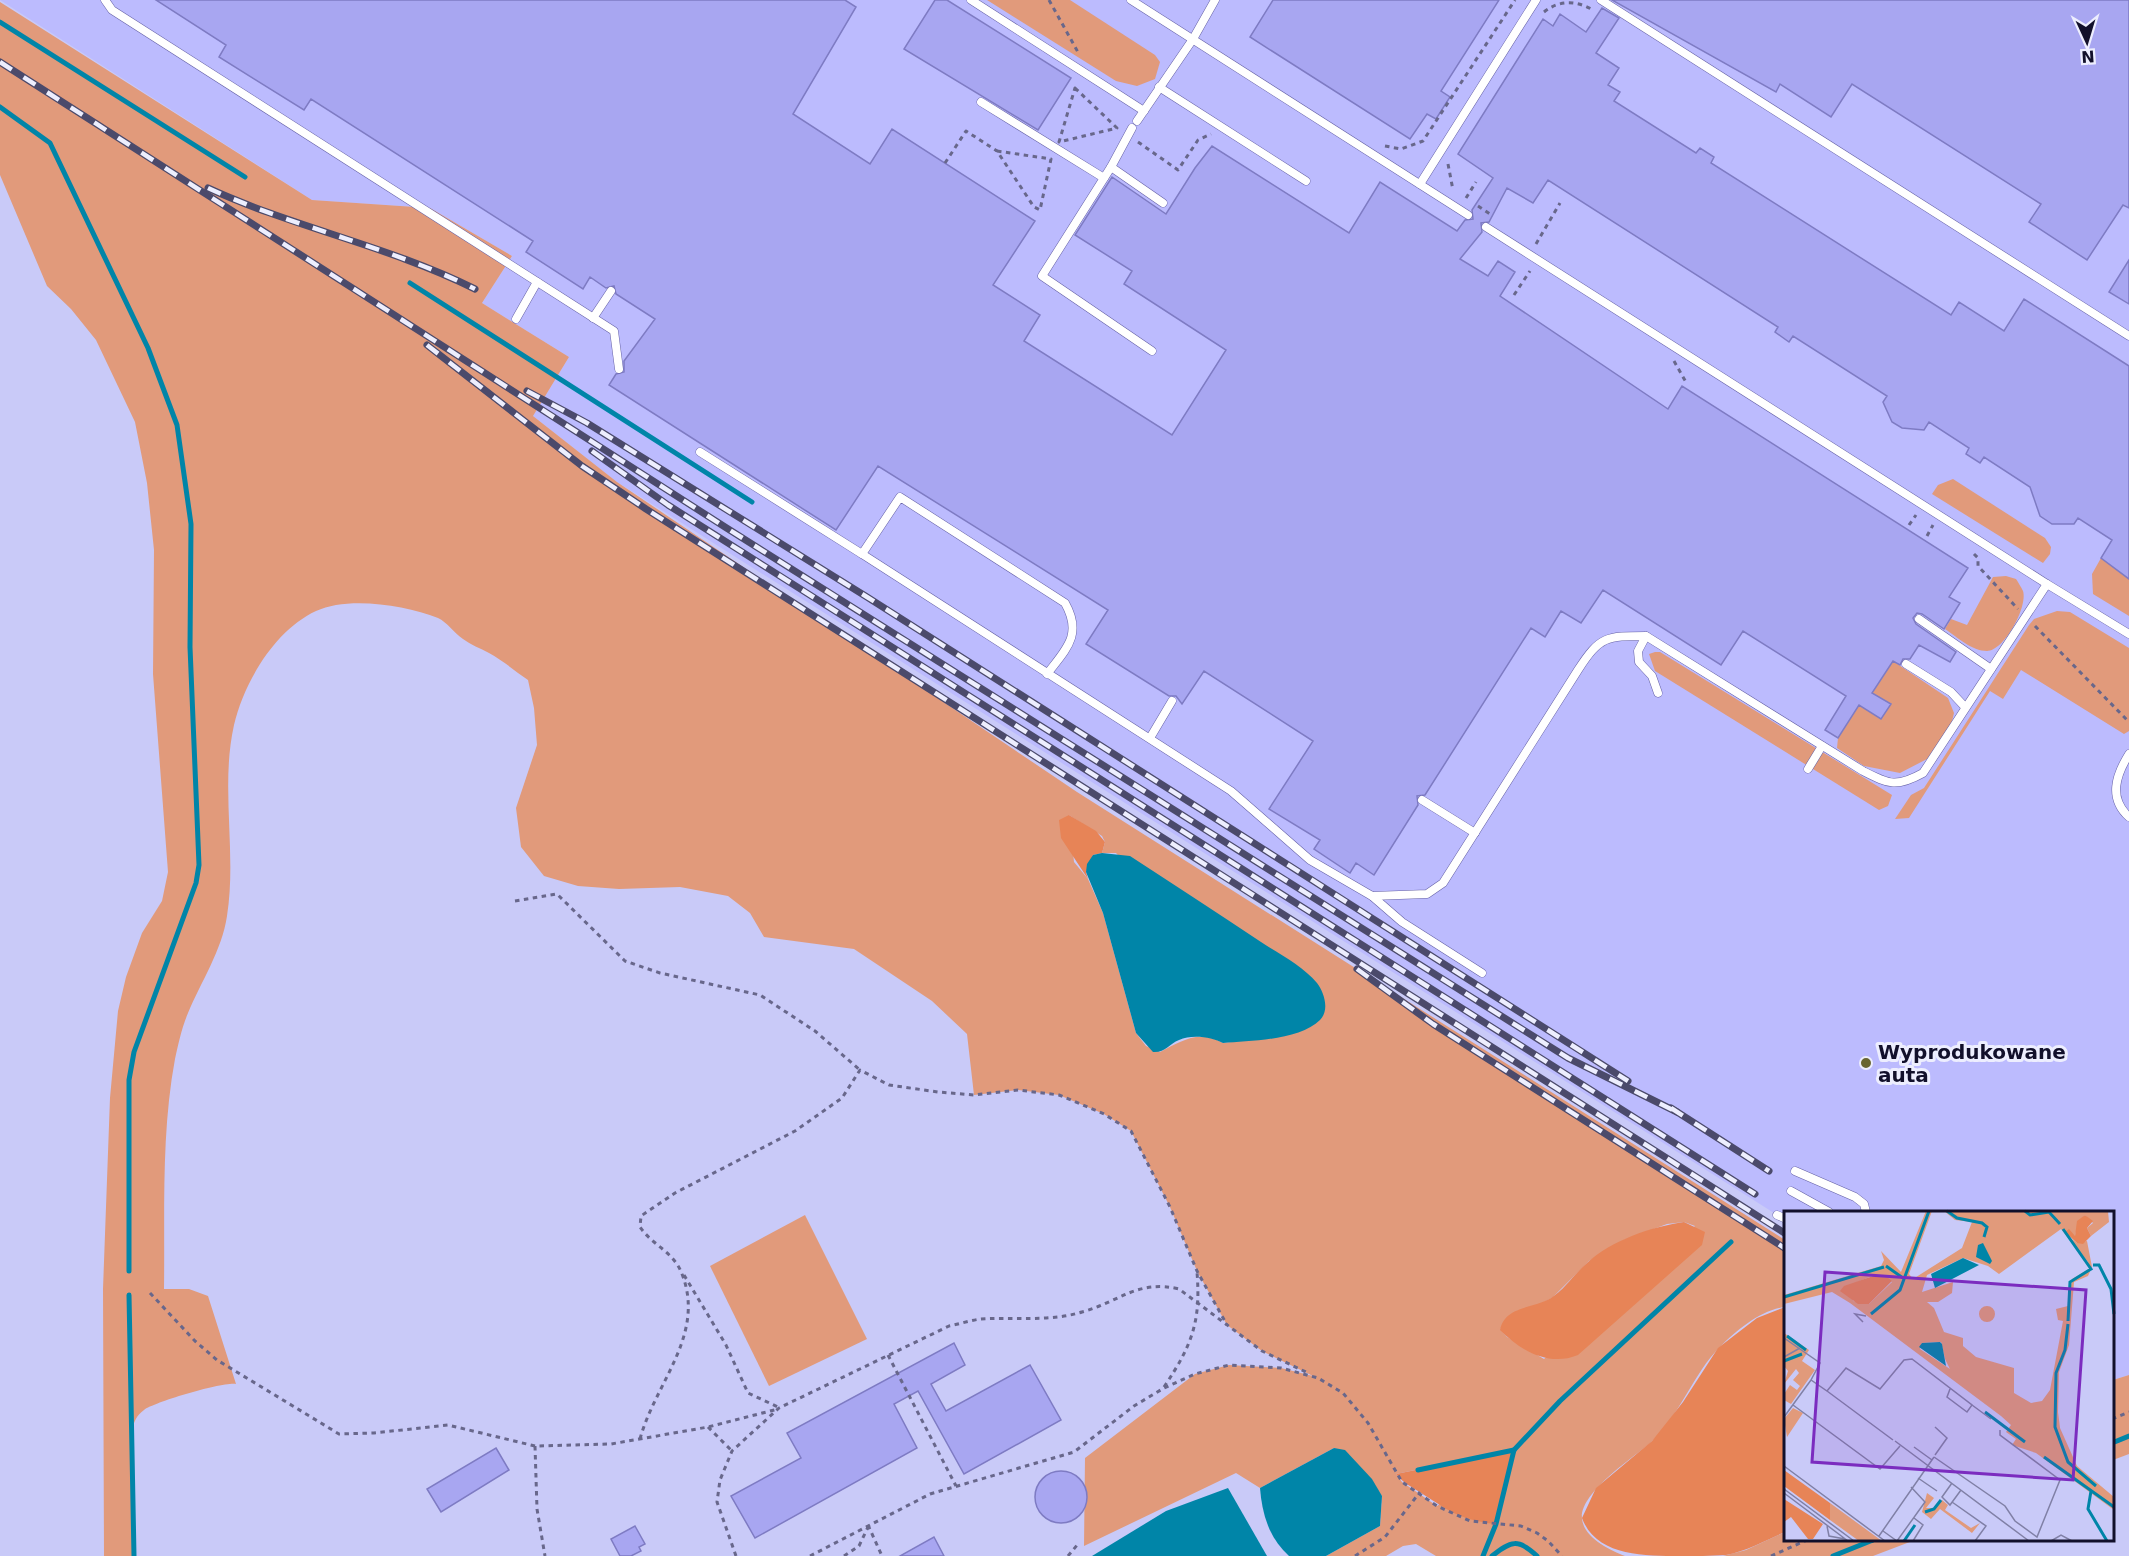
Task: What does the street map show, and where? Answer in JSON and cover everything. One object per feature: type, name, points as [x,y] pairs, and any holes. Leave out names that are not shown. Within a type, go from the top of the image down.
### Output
[{"type":"lane","points":[[105,0],[112,10],[614,331],[619,369]]},
{"type":"lane","points":[[971,0],[1144,111]]},
{"type":"lane","points":[[1131,0],[1468,215]]},
{"type":"lane","points":[[1152,351],[1042,276],[1111,167],[1134,124],[1193,39],[1215,0]]},
{"type":"lane","points":[[1420,184],[1536,0]]},
{"type":"lane","points":[[1601,0],[2129,336]]},
{"type":"lane","points":[[1159,87],[1306,181]]},
{"type":"lane","points":[[981,102],[1104,178]]},
{"type":"lane","points":[[1111,167],[1163,203]]},
{"type":"lane","points":[[1486,227],[2129,634]]},
{"type":"lane","points":[[516,319],[537,282]]},
{"type":"lane","points":[[593,318],[611,291]]},
{"type":"lane","points":[[700,452],[1231,791],[1310,860],[1372,896],[1402,922],[1482,972]]},
{"type":"lane","points":[[862,554],[900,496],[1065,603],[1072,616],[1071,642],[1047,674]]},
{"type":"lane","points":[[1372,896],[1427,894],[1443,883],[1590,652],[1601,640],[1621,636],[1646,636],[1822,746],[1887,783],[1905,783],[1923,773],[2047,584]]},
{"type":"lane","points":[[1919,619],[1991,669]]},
{"type":"lane","points":[[1646,636],[1638,651],[1639,662],[1652,676],[1658,693]]},
{"type":"lane","points":[[1906,664],[1951,692],[1965,707]]},
{"type":"lane","points":[[1150,738],[1172,701]]},
{"type":"lane","points":[[1808,769],[1822,746]]},
{"type":"lane","points":[[2129,754],[2117,775],[2115,786],[2120,807],[2129,817]]},
{"type":"lane","points":[[1422,800],[1475,833]]},
{"type":"lane","points":[[1795,1171],[1855,1197],[1864,1204],[1866,1211]]},
{"type":"lane","points":[[1791,1191],[1827,1211]]},
{"type":"lane","points":[[1777,1215],[1784,1218]]},
{"type":"path","points":[[1048,0],[1082,58]]},
{"type":"path","points":[[1423,141],[1515,0]]},
{"type":"path","points":[[1548,9],[1559,2],[1581,3]]},
{"type":"path","points":[[1075,88],[1117,128],[1071,139],[1059,142],[1075,88]]},
{"type":"path","points":[[945,163],[966,131],[997,151],[1034,207],[1040,210],[1051,159],[997,151]]},
{"type":"path","points":[[1138,142],[1179,170],[1198,140],[1212,133]]},
{"type":"path","points":[[1448,162],[1453,190]]},
{"type":"path","points":[[1466,198],[1476,182]]},
{"type":"path","points":[[1536,244],[1560,203]]},
{"type":"path","points":[[1514,295],[1538,260]]},
{"type":"path","points":[[1909,525],[1916,515]]},
{"type":"path","points":[[1927,536],[1932,526]]},
{"type":"path","points":[[1971,551],[1978,558],[1978,566],[2129,722]]},
{"type":"path","points":[[515,901],[557,894],[625,961],[660,973],[760,995],[815,1030],[860,1070],[889,1085],[974,1095],[1018,1090],[1059,1095],[1104,1114],[1131,1131],[1170,1207],[1197,1270],[1227,1325]]},
{"type":"path","points":[[779,1408],[748,1393],[726,1345],[682,1273],[666,1249],[647,1238],[640,1227],[642,1215],[675,1193],[795,1131],[842,1098],[860,1070]]},
{"type":"path","points":[[1164,1388],[1191,1339],[1199,1305],[1197,1270]]},
{"type":"path","points":[[640,1439],[647,1416],[664,1388],[681,1347],[690,1310],[682,1273]]},
{"type":"path","points":[[150,1293],[195,1341],[217,1360],[339,1434],[374,1433],[448,1425],[536,1446],[611,1444],[708,1427],[779,1408],[949,1326],[979,1319],[1044,1319],[1083,1312],[1144,1286],[1162,1285],[1179,1289],[1262,1351],[1318,1378],[1343,1393],[1368,1423],[1402,1482],[1420,1492],[1437,1506],[1470,1521],[1521,1526],[1537,1533],[1562,1556]]},
{"type":"path","points":[[888,1355],[956,1486]]},
{"type":"path","points":[[810,1556],[930,1494],[1074,1452],[1134,1406],[1194,1374],[1229,1365],[1281,1368],[1318,1378]]},
{"type":"path","points":[[736,1556],[717,1502],[720,1480],[732,1451],[779,1408]]},
{"type":"path","points":[[2114,1418],[2129,1412]]},
{"type":"path","points":[[708,1427],[732,1451]]},
{"type":"path","points":[[536,1446],[537,1509],[545,1556]]},
{"type":"path","points":[[1355,1556],[1385,1537],[1420,1492]]},
{"type":"path","points":[[844,1556],[859,1546],[868,1526]]},
{"type":"path","points":[[868,1526],[882,1556]]},
{"type":"path","points":[[1771,1556],[1803,1541]]},
{"type":"path","points":[[1068,1556],[1077,1544]]},
{"type":"shaded area","points":[[0,0],[2129,0],[2129,1375],[2114,1380],[2114,1211],[1784,1211],[1784,1219],[617,482],[533,416],[569,357],[482,303],[512,256],[430,208],[312,200]]},
{"type":"shaded area","points":[[987,0],[1070,0],[1155,55],[1160,62],[1155,79],[1137,86],[1116,81]]},
{"type":"shaded area","points":[[0,2],[312,200],[430,208],[512,256],[482,303],[569,357],[533,416],[617,482],[1077,792],[1784,1239],[1784,1307],[1758,1316],[1720,1347],[1702,1369],[1661,1432],[1608,1477],[1589,1498],[1583,1509],[1582,1519],[1587,1532],[1599,1542],[1625,1556],[1436,1556],[1416,1544],[1403,1546],[1386,1556],[1326,1556],[1380,1526],[1382,1496],[1334,1448],[1260,1488],[1236,1473],[1084,1546],[1085,1458],[1195,1374],[1229,1365],[1281,1368],[1313,1376],[1262,1351],[1227,1325],[1197,1271],[1170,1207],[1131,1131],[1104,1114],[1059,1095],[1018,1090],[974,1095],[967,1034],[932,1001],[854,949],[764,937],[750,913],[728,896],[680,887],[619,889],[578,886],[544,876],[521,847],[516,808],[537,745],[534,708],[528,680],[494,656],[460,637],[438,618],[410,609],[360,603],[329,606],[316,611],[287,631],[263,659],[245,692],[234,725],[228,772],[230,892],[227,916],[221,941],[184,1024],[171,1087],[165,1174],[164,1289],[189,1289],[208,1296],[236,1384],[217,1386],[174,1398],[144,1410],[137,1417],[132,1430],[132,1556],[104,1556],[103,1289],[110,1098],[118,1011],[126,977],[142,933],[162,901],[168,872],[153,674],[154,550],[147,483],[135,422],[96,340],[71,309],[47,286],[0,175]],"holes":[[[1069,815],[1102,836],[1105,842],[1102,853],[1116,853],[1283,1036],[1223,1043],[1206,1037],[1190,1038],[1160,1052],[1146,1046],[1136,1033],[1103,913],[1088,879],[1074,862]],[[1684,1222],[1695,1226],[1544,1359],[1507,1337],[1500,1329],[1553,1297],[1589,1261],[1606,1250],[1624,1240],[1667,1224]],[[1513,1450],[1437,1506],[1402,1482],[1396,1474]]]},
{"type":"shaded area","points":[[1953,479],[2045,538],[2051,547],[2050,554],[2043,563],[1932,494],[1938,485]]},
{"type":"shaded area","points":[[2101,558],[2129,579],[2129,616],[2093,594],[2092,574]]},
{"type":"shaded area","points":[[2006,576],[2016,579],[2024,598],[2013,627],[2000,644],[1987,651],[1976,649],[1945,629],[1951,619],[1967,625],[1993,577]]},
{"type":"shaded area","points":[[2057,611],[2070,612],[2129,648],[2129,731],[2124,734],[2021,670],[2003,699],[1990,691],[1909,818],[1895,819],[1911,795],[1924,788],[2029,625],[2034,619]]},
{"type":"shaded area","points":[[1660,652],[1892,795],[1888,806],[1879,810],[1655,671],[1649,654]]},
{"type":"shaded area","points":[[1893,661],[1948,698],[1954,713],[1951,725],[1927,759],[1900,773],[1864,766],[1837,748],[1838,738],[1859,705],[1890,704],[1872,693]]},
{"type":"shaded area","points":[[1069,815],[1096,831],[1105,842],[1102,853],[1093,855],[1086,872],[1088,879],[1061,838],[1059,820]]},
{"type":"shaded area","points":[[1102,853],[1130,856],[1298,966],[1317,983],[1322,991],[1325,1011],[1320,1020],[1311,1027],[1288,1036],[1223,1043],[1208,1038],[1190,1037],[1179,1040],[1161,1051],[1153,1052],[1136,1033],[1103,913],[1086,872],[1087,864],[1093,855]]},
{"type":"shaded area","points":[[805,1215],[867,1339],[769,1386],[710,1266]]},
{"type":"shaded area","points":[[1684,1222],[1705,1232],[1702,1245],[1578,1355],[1557,1359],[1536,1355],[1508,1338],[1500,1330],[1507,1316],[1551,1298],[1587,1263],[1608,1248],[1645,1231]]},
{"type":"shaded area","points":[[1784,1307],[1784,1532],[1726,1555],[1636,1554],[1609,1547],[1598,1540],[1589,1531],[1582,1518],[1596,1488],[1652,1441],[1683,1402],[1718,1348],[1757,1318]]},
{"type":"shaded area","points":[[2129,1375],[2129,1454],[2114,1460],[2114,1380]]},
{"type":"shaded area","points":[[1334,1448],[1345,1450],[1372,1479],[1382,1496],[1380,1526],[1326,1556],[1289,1556],[1276,1541],[1268,1525],[1260,1488]]},
{"type":"shaded area","points":[[1514,1450],[1496,1524],[1472,1520],[1454,1513],[1406,1484],[1396,1474]]},
{"type":"shaded area","points":[[1228,1488],[1267,1556],[1092,1556],[1166,1511]]},
{"type":"shaded area","points":[[1784,1532],[1784,1541],[1912,1541],[1873,1556],[1723,1556],[1746,1550]]},
{"type":"building","points":[[156,0],[845,0],[856,7],[793,114],[870,164],[892,129],[1035,221],[993,285],[1040,315],[1024,341],[1172,435],[1226,350],[1124,284],[1132,271],[1075,235],[1112,177],[1166,214],[1212,146],[1349,233],[1380,182],[1457,231],[1465,220],[1473,219],[1472,210],[1493,178],[1458,154],[1543,19],[1553,26],[1560,14],[1586,32],[1602,8],[1619,18],[1596,53],[1619,68],[1608,85],[1620,92],[1614,101],[1696,153],[1700,148],[1714,157],[1711,163],[1951,315],[1959,302],[2004,331],[2024,299],[2129,366],[2129,579],[2101,558],[2112,540],[2078,518],[2074,524],[2052,524],[2040,516],[2030,487],[1984,457],[1980,463],[1966,454],[1969,448],[1929,422],[1924,430],[1902,428],[1892,422],[1883,402],[1887,396],[1793,336],[1789,342],[1775,332],[1778,327],[1548,180],[1533,203],[1507,188],[1489,222],[1481,223],[1482,232],[1460,259],[1488,276],[1498,261],[1515,272],[1500,296],[1668,409],[1682,386],[1968,568],[1949,597],[1960,603],[1944,629],[1922,614],[1917,613],[1913,618],[1916,624],[1956,652],[1950,662],[1919,645],[1910,659],[1903,659],[1900,665],[1893,661],[1872,693],[1891,704],[1881,719],[1859,705],[1838,738],[1825,730],[1846,696],[1743,631],[1721,665],[1603,590],[1581,623],[1561,611],[1545,637],[1531,628],[1425,795],[1417,796],[1418,805],[1374,875],[1356,863],[1350,873],[1314,849],[1320,840],[1269,809],[1313,741],[1204,671],[1182,704],[1176,696],[1169,696],[1086,644],[1108,610],[878,466],[836,530],[609,385],[616,374],[624,372],[624,361],[655,319],[616,294],[614,286],[606,288],[590,277],[583,289],[526,252],[533,241],[311,99],[304,110],[219,57],[226,45]]},
{"type":"building","points":[[935,0],[947,0],[1071,78],[1038,130],[904,49]]},
{"type":"building","points":[[1273,0],[1499,0],[1441,91],[1450,97],[1436,119],[1427,114],[1410,139],[1250,37]]},
{"type":"building","points":[[1612,0],[2129,0],[2129,208],[2123,205],[2087,260],[2029,222],[2041,204],[1852,84],[1831,117],[1780,84],[1776,92]]},
{"type":"building","points":[[2129,260],[2129,304],[2109,292]]},
{"type":"building","points":[[954,1343],[965,1365],[931,1384],[946,1411],[1030,1365],[1061,1420],[964,1474],[918,1391],[894,1404],[917,1448],[755,1538],[731,1496],[801,1458],[787,1433]]},
{"type":"building","points":[[496,1448],[509,1470],[441,1512],[427,1489]]},
{"type":"building","points":[[1061,1471],[1071,1473],[1079,1479],[1085,1487],[1087,1497],[1085,1507],[1079,1515],[1071,1521],[1061,1523],[1051,1521],[1043,1515],[1037,1507],[1035,1497],[1037,1487],[1043,1479],[1051,1473]]},
{"type":"building","points":[[635,1526],[645,1544],[639,1547],[641,1551],[631,1556],[620,1556],[611,1539]]},
{"type":"building","points":[[934,1537],[944,1556],[900,1556]]},
{"type":"waterway","points":[[0,22],[245,177]]},
{"type":"waterway","points":[[0,107],[50,143],[148,348],[177,425],[191,524],[190,647],[199,865],[196,883],[134,1052],[129,1080],[129,1271]]},
{"type":"waterway","points":[[410,283],[752,502]]},
{"type":"waterway","points":[[1483,1556],[1496,1524],[1514,1450],[1560,1401],[1731,1242]]},
{"type":"waterway","points":[[129,1295],[134,1556]]},
{"type":"waterway","points":[[2114,1442],[2129,1436]]},
{"type":"waterway","points":[[1418,1470],[1514,1450]]},
{"type":"waterway","points":[[1833,1556],[1870,1541]]},
{"type":"waterway","points":[[1492,1556],[1504,1547],[1514,1544],[1525,1546],[1537,1556]]},
{"type":"railway","points":[[0,62],[725,527],[1568,1058],[1677,1112]]},
{"type":"railway","points":[[208,188],[274,215],[409,261],[475,289]]},
{"type":"railway","points":[[427,345],[582,466],[646,509],[1784,1233]]},
{"type":"railway","points":[[527,391],[587,423],[867,597],[1628,1081]]},
{"type":"railway","points":[[592,451],[668,505],[1755,1194]]},
{"type":"railway","points":[[1357,969],[1433,1024],[1784,1248]]},
{"type":"railway","points":[[1671,1108],[1769,1171]]},
{"type":"place","name":"Wyprodukowane auta","points":[[1866,1063]]}]
